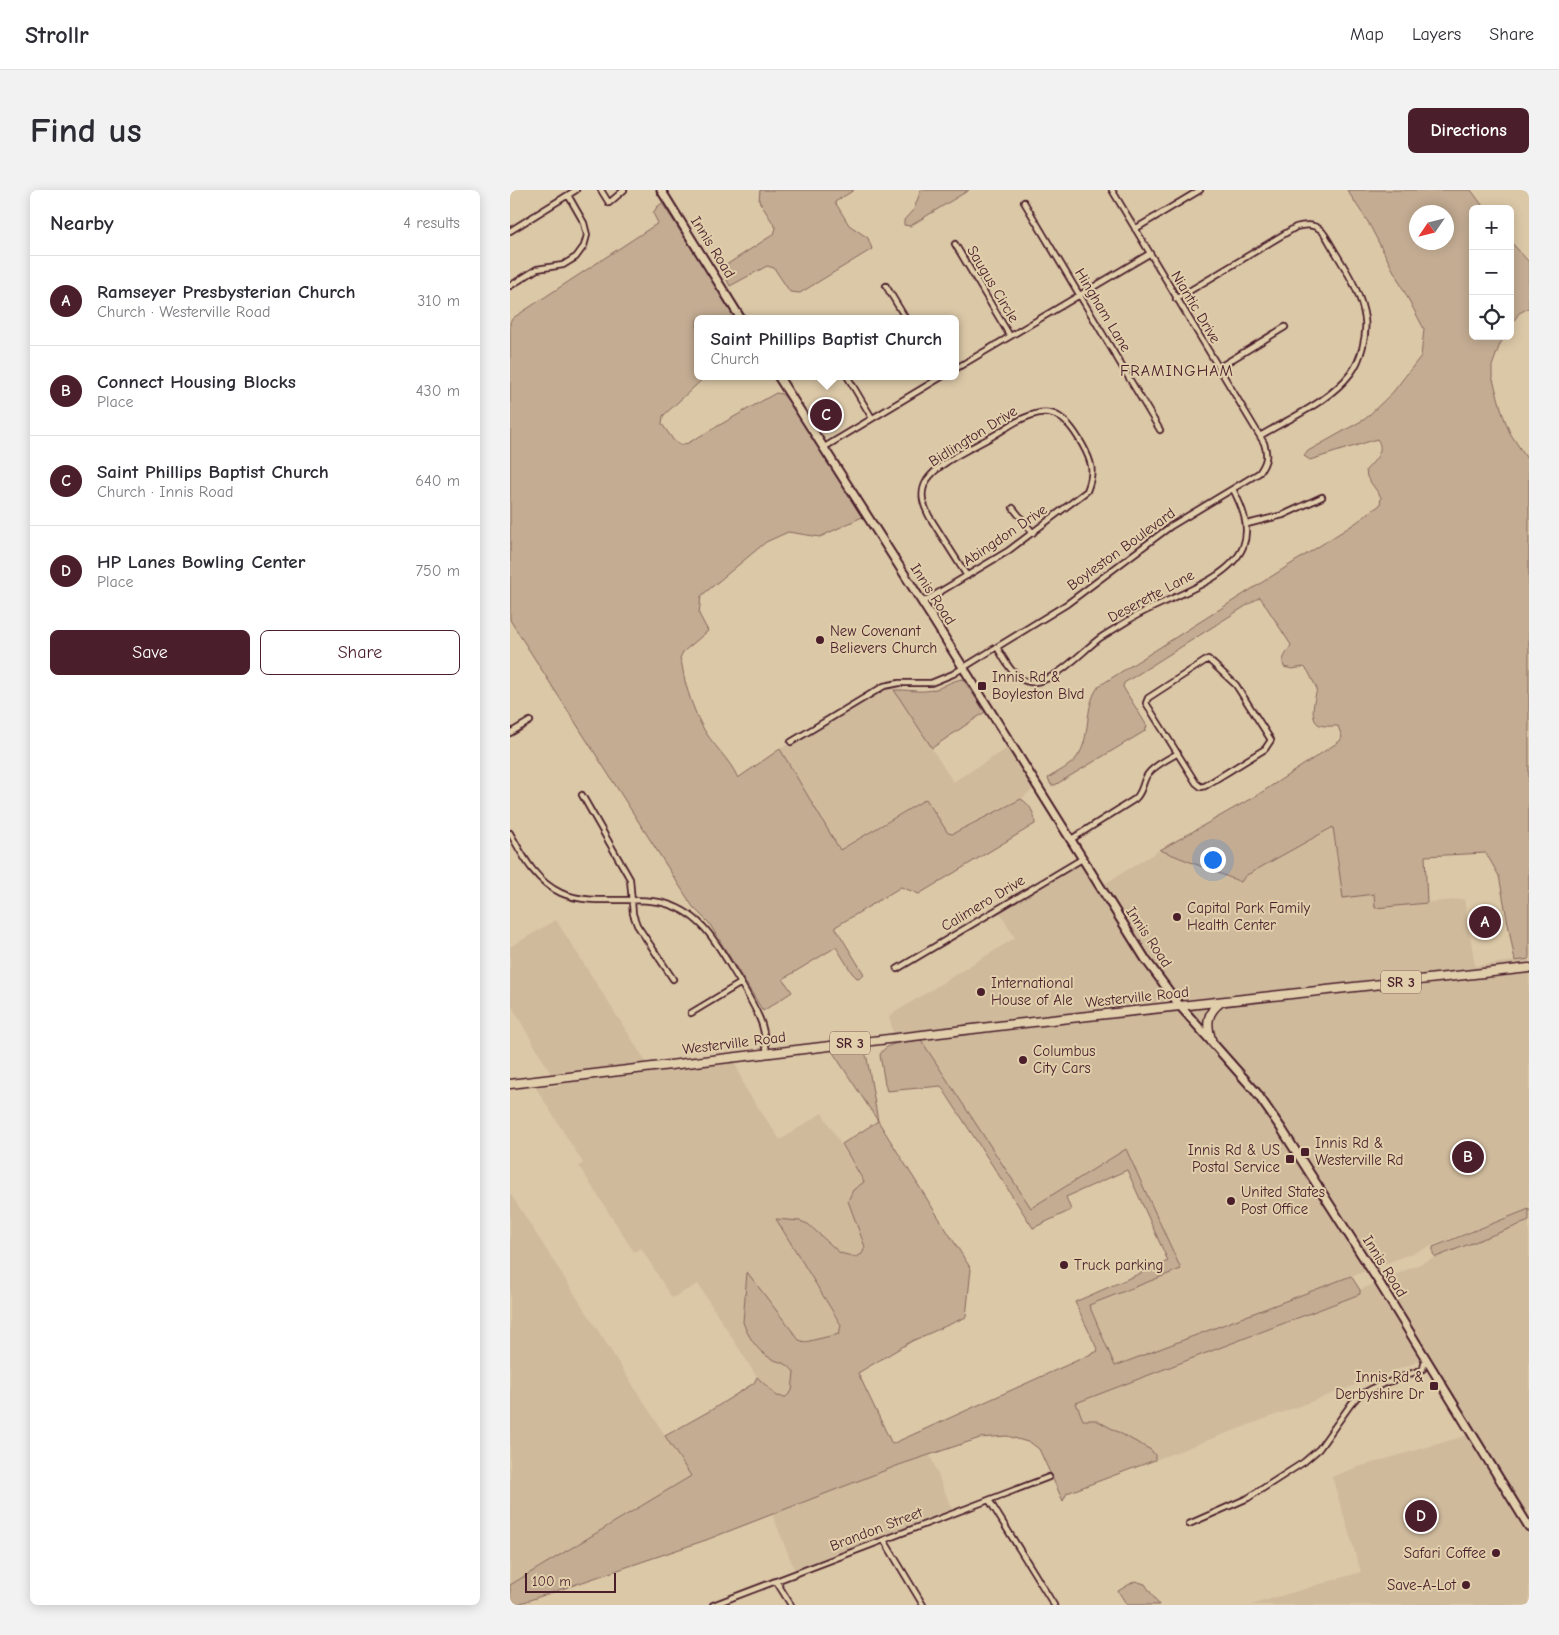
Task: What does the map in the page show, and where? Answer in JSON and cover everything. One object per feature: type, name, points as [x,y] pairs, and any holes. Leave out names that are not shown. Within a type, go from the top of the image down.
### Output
[{"type":"main road","name":"Innis Road","points":[[661,190],[739,315]]},
{"type":"main road","name":"Innis Road","points":[[780,380],[923,602],[1146,960],[1180,1006],[1256,1092],[1281,1128],[1372,1271],[1529,1527]]},
{"type":"main road","name":"Westerville Road","points":[[510,1084],[767,1052],[1529,968]]},
{"type":"main road","points":[[1211,1039],[1208,1029],[1210,1012],[1222,1001]]},
{"type":"street","points":[[510,230],[576,190]]},
{"type":"street","points":[[601,190],[610,203],[624,190]]},
{"type":"street","name":"Niantic Drive","points":[[1112,190],[1260,436]]},
{"type":"street","points":[[1135,229],[1200,190]]},
{"type":"street","points":[[510,286],[537,269],[562,265],[576,257],[584,246],[587,234],[584,223],[568,195]]},
{"type":"street","name":"Hingham Lane","points":[[1024,202],[1160,430]]},
{"type":"street","points":[[1176,299],[1304,224],[1313,225],[1322,231],[1354,283],[1366,320],[1363,348],[1352,373],[1333,392],[1260,436]]},
{"type":"street","name":"Saugus Circle","points":[[955,244],[1010,336]]},
{"type":"street","points":[[959,367],[1149,254]]},
{"type":"street","points":[[886,286],[904,315]]},
{"type":"street","points":[[1218,368],[1285,327]]},
{"type":"street","points":[[849,380],[872,418]]},
{"type":"street","points":[[823,448],[937,380]]},
{"type":"street","name":"Bidlington Drive","points":[[966,576],[925,507],[922,492],[927,481],[940,467],[1025,417],[1042,412],[1051,413]]},
{"type":"street","name":"Abingdon Drive","points":[[923,602],[1008,551],[1087,491],[1092,479],[1092,466],[1087,454],[1073,429],[1060,417],[1051,413]]},
{"type":"street","name":"Boyleston Boulevard","points":[[791,742],[884,686],[899,683],[931,683],[953,674],[963,666],[1067,604],[1171,526],[1259,472],[1265,464],[1267,454],[1260,436]]},
{"type":"street","points":[[1233,489],[1247,524],[1269,520],[1322,497]]},
{"type":"street","points":[[1013,508],[1033,533]]},
{"type":"street","name":"Deserette Lane","points":[[997,647],[1014,672],[1026,681],[1044,680],[1056,674],[1100,638],[1136,615],[1220,574],[1232,564],[1243,547],[1247,524]]},
{"type":"street","points":[[1208,659],[1236,685],[1271,740],[1269,744],[1206,786],[1201,787],[1196,783],[1178,753],[1146,703],[1148,698],[1208,659]]},
{"type":"street","points":[[510,733],[530,721]]},
{"type":"street","points":[[1070,840],[1135,799],[1140,794],[1146,777],[1150,772],[1178,753]]},
{"type":"street","points":[[582,795],[630,880],[633,914],[637,925],[672,979]]},
{"type":"street","points":[[510,833],[530,868],[538,877],[560,892],[571,896],[600,900],[660,902],[677,907],[692,917],[714,939],[751,999],[762,1024],[767,1052]]},
{"type":"street","name":"Calimero Drive","points":[[897,969],[1082,858]]},
{"type":"street","points":[[691,1013],[741,983]]},
{"type":"street","points":[[1189,1524],[1248,1498],[1304,1462],[1315,1453],[1358,1396],[1373,1388],[1423,1369],[1425,1359]]},
{"type":"street","name":"Brandon Street","points":[[713,1605],[1049,1477]]},
{"type":"street","points":[[989,1500],[1054,1605]]},
{"type":"street","points":[[884,1540],[923,1605]]},
{"type":"street","points":[[776,1581],[791,1605]]},
{"type":"shaded area","points":[[760,190],[854,190],[835,202],[849,225],[868,238],[872,249],[800,293],[790,292],[774,268],[767,266],[730,286],[723,272],[723,267],[774,234],[776,228],[759,201]]},
{"type":"shaded area","points":[[921,190],[969,190],[910,226],[904,225],[904,220],[914,209]]},
{"type":"shaded area","points":[[1347,190],[1471,190],[1482,205],[1469,205],[1469,340],[1502,340],[1492,366],[1492,376],[1510,433],[1529,462],[1529,959],[1515,961],[1499,876],[1486,853],[1425,856],[1427,903],[1375,908],[1374,894],[1343,898],[1333,827],[1245,876],[1241,882],[1160,850],[1259,794],[1340,741],[1342,737],[1338,726],[1322,726],[1315,721],[1313,707],[1317,689],[1304,667],[1292,669],[1284,667],[1284,658],[1291,645],[1260,597],[1124,683],[1123,687],[1147,726],[1145,731],[1055,785],[1051,785],[1048,778],[1064,769],[1077,757],[1082,749],[1091,703],[1099,686],[1354,524],[1380,505],[1381,497],[1367,477],[1366,470],[1380,452],[1377,439],[1310,460],[1304,456],[1308,451],[1365,419],[1393,392],[1421,356],[1424,329],[1368,222]]},
{"type":"shaded area","points":[[662,203],[734,315],[694,315],[694,380],[702,380],[663,416],[662,424],[674,441],[680,445],[688,443],[776,393],[782,394],[791,404],[862,517],[820,537],[788,532],[766,542],[701,596],[699,614],[708,631],[683,652],[680,658],[690,698],[706,733],[730,764],[738,778],[780,749],[840,850],[926,799],[948,833],[952,834],[1021,799],[1029,806],[1035,820],[1035,824],[919,894],[901,887],[835,927],[864,974],[861,977],[857,978],[852,973],[836,947],[783,979],[792,992],[763,1011],[709,923],[693,907],[510,620],[510,322],[513,318],[658,223],[653,213]]},
{"type":"shaded area","points":[[1514,245],[1529,262],[1529,308],[1519,313],[1514,321]]},
{"type":"shaded area","points":[[963,679],[985,712],[932,748],[894,690],[927,691]]},
{"type":"shaded area","points":[[891,684],[953,782],[1013,745],[1038,785],[1021,799],[951,834],[947,833],[926,799],[840,850],[780,749],[878,688]]},
{"type":"shaded area","points":[[1333,827],[1374,894],[1376,908],[1464,899],[1475,966],[1529,959],[1529,1209],[1115,1366],[1088,1305],[1181,1269],[1126,1149],[1031,1209],[921,1040],[896,1044],[889,1016],[1015,938],[1000,912],[1085,860],[1101,886],[1160,850],[1240,882],[1245,876]]},
{"type":"shaded area","points":[[556,920],[650,1068],[733,1057],[745,1088],[780,1140],[822,1113],[864,1183],[853,1190],[848,1201],[865,1247],[862,1254],[856,1257],[840,1253],[808,1224],[800,1221],[776,1219],[841,1326],[839,1334],[805,1342],[799,1340],[747,1273],[743,1322],[746,1329],[769,1358],[788,1364],[794,1372],[792,1391],[786,1397],[777,1396],[757,1377],[698,1284],[672,1298],[641,1248],[634,1252],[579,1166],[583,1163],[536,1088],[558,1086],[510,1003],[510,947]]},
{"type":"shaded area","points":[[921,1040],[1031,1208],[1126,1149],[1181,1269],[1089,1305],[1115,1366],[1351,1276],[1360,1290],[1360,1294],[1076,1403],[1083,1420],[1096,1420],[1151,1450],[1155,1455],[1155,1460],[1067,1493],[1063,1501],[1039,1449],[1031,1443],[1007,1436],[980,1438],[899,1465],[706,1540],[515,1605],[510,1605],[510,1585],[691,1476],[665,1436],[754,1383],[757,1377],[777,1396],[786,1397],[792,1391],[794,1372],[786,1364],[770,1358],[761,1352],[750,1338],[743,1322],[747,1272],[799,1340],[805,1342],[839,1334],[841,1325],[776,1219],[800,1221],[808,1224],[840,1253],[856,1257],[862,1254],[865,1247],[848,1201],[853,1190],[864,1182],[842,1144],[878,1121],[971,1269],[966,1317],[912,1341],[858,1373],[892,1444],[1098,1351],[1075,1302],[1168,1261],[1127,1170],[1066,1197],[1071,1210],[1033,1228],[941,1086],[887,1091],[880,1055],[883,1050],[892,1045]]},
{"type":"shaded area","points":[[858,1048],[865,1053],[878,1121],[832,1051]]},
{"type":"shaded area","points":[[510,1193],[691,1476],[510,1585]]},
{"type":"shaded area","points":[[1529,1209],[1529,1221],[1436,1257],[1433,1254],[1433,1247]]},
{"type":"shaded area","points":[[1529,1221],[1529,1605],[1251,1605],[1361,1572],[1332,1477],[1355,1468],[1472,1434],[1425,1359],[1155,1460],[1155,1455],[1083,1420],[1076,1403],[1360,1294],[1360,1290],[1436,1257]]},
{"type":"shaded area","points":[[930,1455],[954,1515],[796,1573],[772,1514]]},
{"type":"shaded area","points":[[1135,1581],[1145,1584],[1159,1605],[1127,1605],[1118,1591]]},
{"type":"place","name":"Saint Phillips Baptist Church","points":[[826,415]]},
{"type":"place","name":"New Covenant Believers Church","points":[[820,640]]},
{"type":"place","name":"Innis Rd & Boyleston Blvd","points":[[982,686]]},
{"type":"place","name":"Capital Park Family Health Center","points":[[1177,917]]},
{"type":"place","name":"Ramseyer Presbysterian Church","points":[[1485,922]]},
{"type":"place","name":"International House of Ale","points":[[981,992]]},
{"type":"place","name":"Columbus City Cars","points":[[1023,1060]]},
{"type":"place","name":"Innis Rd & Westerville Rd","points":[[1305,1152]]},
{"type":"place","name":"Connect Housing Blocks","points":[[1468,1157]]},
{"type":"place","name":"Innis Rd & US Postal Service","points":[[1290,1159]]},
{"type":"place","name":"United States Post Office","points":[[1231,1201]]},
{"type":"place","name":"Truck parking","points":[[1064,1265]]},
{"type":"place","name":"Innis Rd & Derbyshire Dr","points":[[1434,1386]]},
{"type":"place","name":"HP Lanes Bowling Center","points":[[1421,1516]]},
{"type":"place","name":"Safari Coffee","points":[[1496,1553]]},
{"type":"place","name":"Save-A-Lot","points":[[1466,1585]]},
{"type":"district","name":"FRAMINGHAM","points":[[1177,371]]}]
